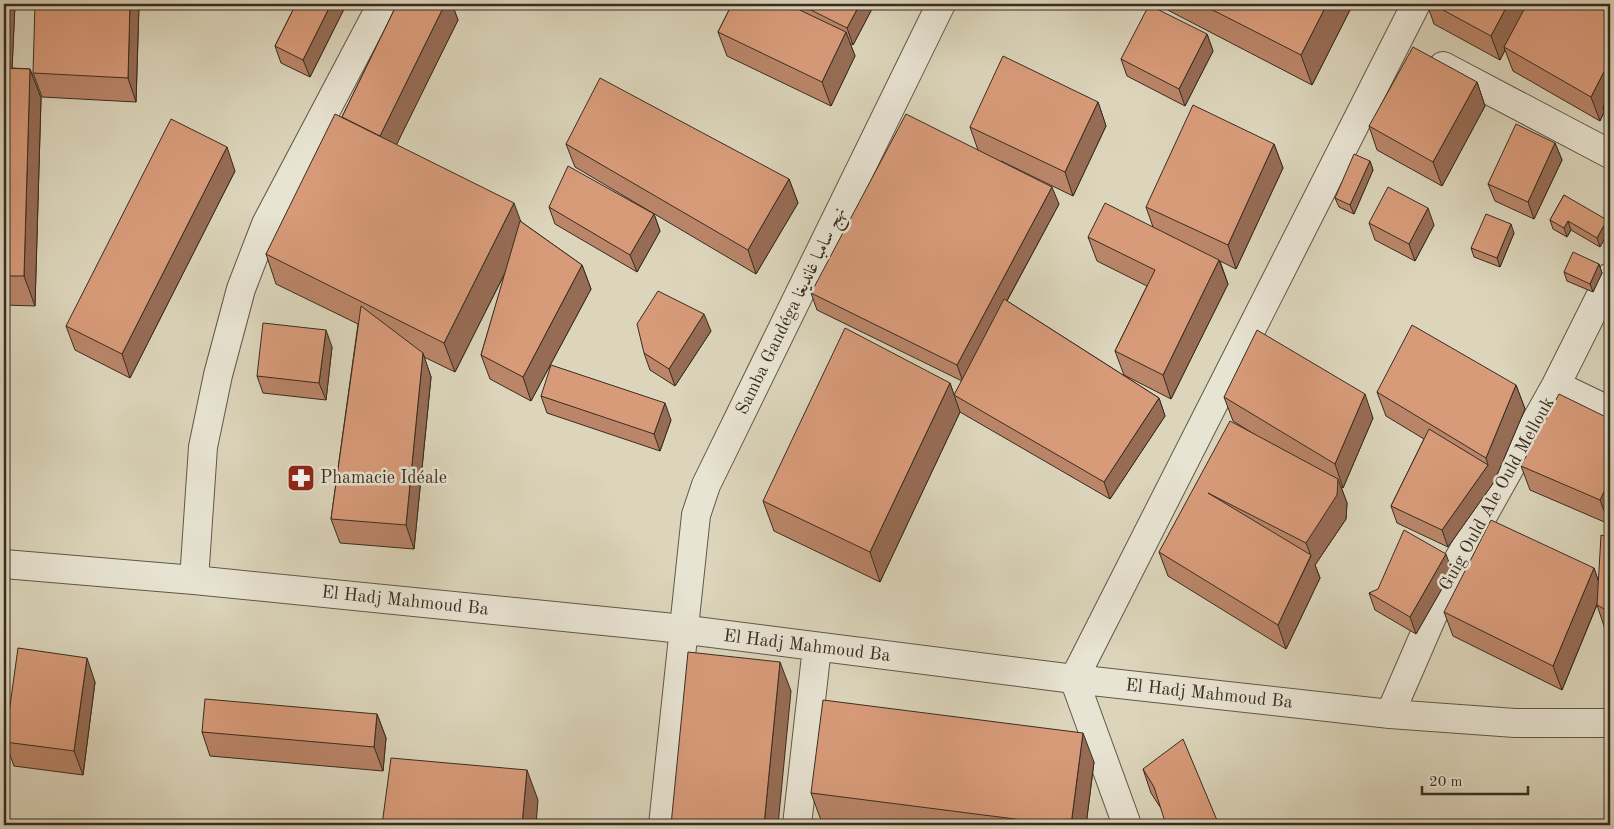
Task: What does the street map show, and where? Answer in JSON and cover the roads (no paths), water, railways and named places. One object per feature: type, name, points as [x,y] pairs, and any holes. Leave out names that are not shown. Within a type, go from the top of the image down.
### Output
[{"type":"street","points":[[194,580],[203,446],[218,375],[241,288],[266,224],[382,4]]},
{"type":"street","name":"Samba Gandéga نهج سامبا غانديغا","points":[[663,825],[696,515],[706,485],[941,4]]},
{"type":"street","points":[[1127,825],[1074,679],[1416,4]]},
{"type":"street","points":[[1397,42],[1610,154]]},
{"type":"street","name":"Guig Ould Ale Ould Mellouk","points":[[1390,714],[1452,571],[1556,385],[1610,277]]},
{"type":"street","points":[[1556,385],[1610,412]]},
{"type":"street","name":"El Hadj Mahmoud Ba","points":[[4,564],[194,580],[685,630],[1074,679],[1390,714],[1515,723],[1610,723]]},
{"type":"street","points":[[796,825],[817,647]]},
{"type":"place","name":"Phamacie Idéale","points":[[301,478]]}]
